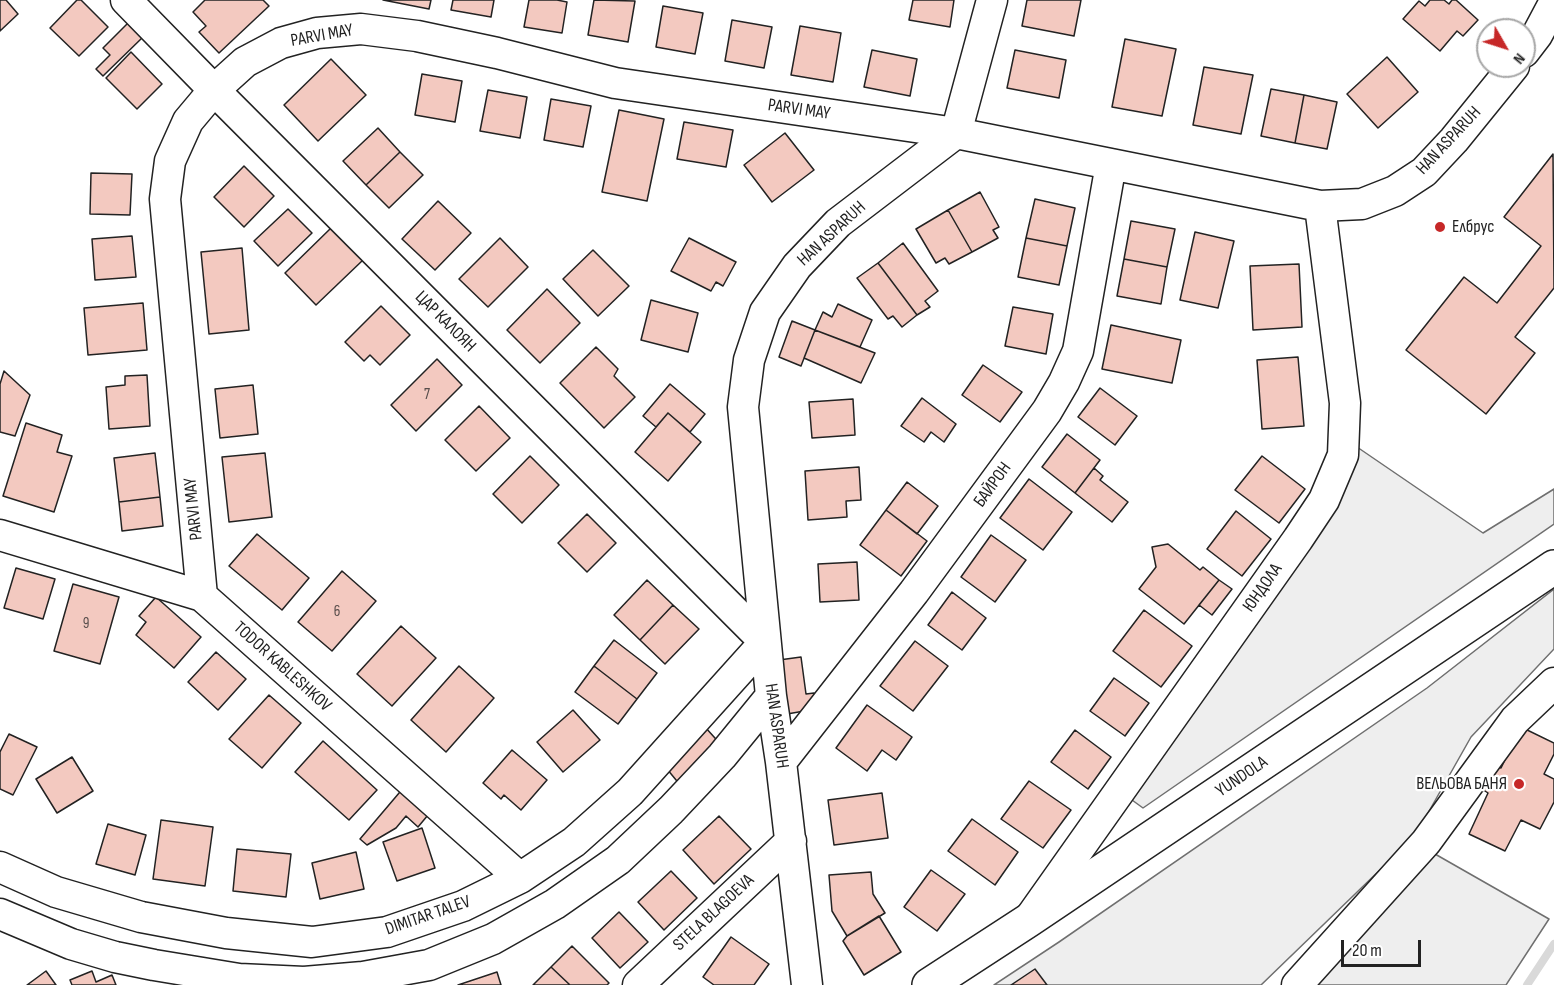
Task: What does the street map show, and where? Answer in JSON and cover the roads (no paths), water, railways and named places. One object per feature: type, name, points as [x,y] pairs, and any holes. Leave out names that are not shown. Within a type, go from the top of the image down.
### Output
[{"type":"main road","name":"YUNDOLA","points":[[929,985],[1554,567]]},
{"type":"street","name":"ЦАР КАЛОЯН","points":[[126,0],[765,642]]},
{"type":"street","points":[[956,133],[992,0]]},
{"type":"street","points":[[1536,35],[1554,3]]},
{"type":"street","name":"PARVI MAY","points":[[202,596],[165,199],[170,161],[188,121],[214,90],[245,62],[281,43],[317,33],[361,28],[429,38],[615,83],[956,133]]},
{"type":"street","name":"HAN ASPARUH","points":[[807,985],[765,642],[743,407],[749,360],[765,312],[797,266],[838,223],[956,133],[1320,206],[1362,204],[1395,191],[1424,172],[1454,140],[1504,78]]},
{"type":"street","name":"БАЙРОН","points":[[781,762],[914,592],[1047,411],[1064,382],[1078,351],[1111,164]]},
{"type":"street","name":"ЮНДОЛА","points":[[1029,920],[1298,539],[1324,500],[1343,455],[1345,403],[1320,206]]},
{"type":"street","name":"TODOR KABLESHKOV","points":[[0,535],[202,596],[519,878]]},
{"type":"street","name":"DIMITAR TALEV","points":[[0,867],[56,892],[141,916],[226,933],[312,942],[387,932],[463,906],[519,878],[574,842],[630,792],[765,642]]},
{"type":"street","points":[[1297,985],[1426,842],[1515,720],[1554,683]]},
{"type":"street","points":[[0,914],[71,944],[116,957],[232,982],[304,982],[363,977],[429,965],[493,939],[555,904],[618,860],[671,810],[722,756],[771,696]]},
{"type":"street","name":"STELA BLAGOEVA","points":[[638,985],[790,841]]},
{"type":"waterway","points":[[1527,985],[1554,944]]},
{"type":"place","name":"Елбрус","points":[[1440,227]]},
{"type":"place","name":"ВЕЛЬОВА БАНЯ","points":[[1519,784]]}]
